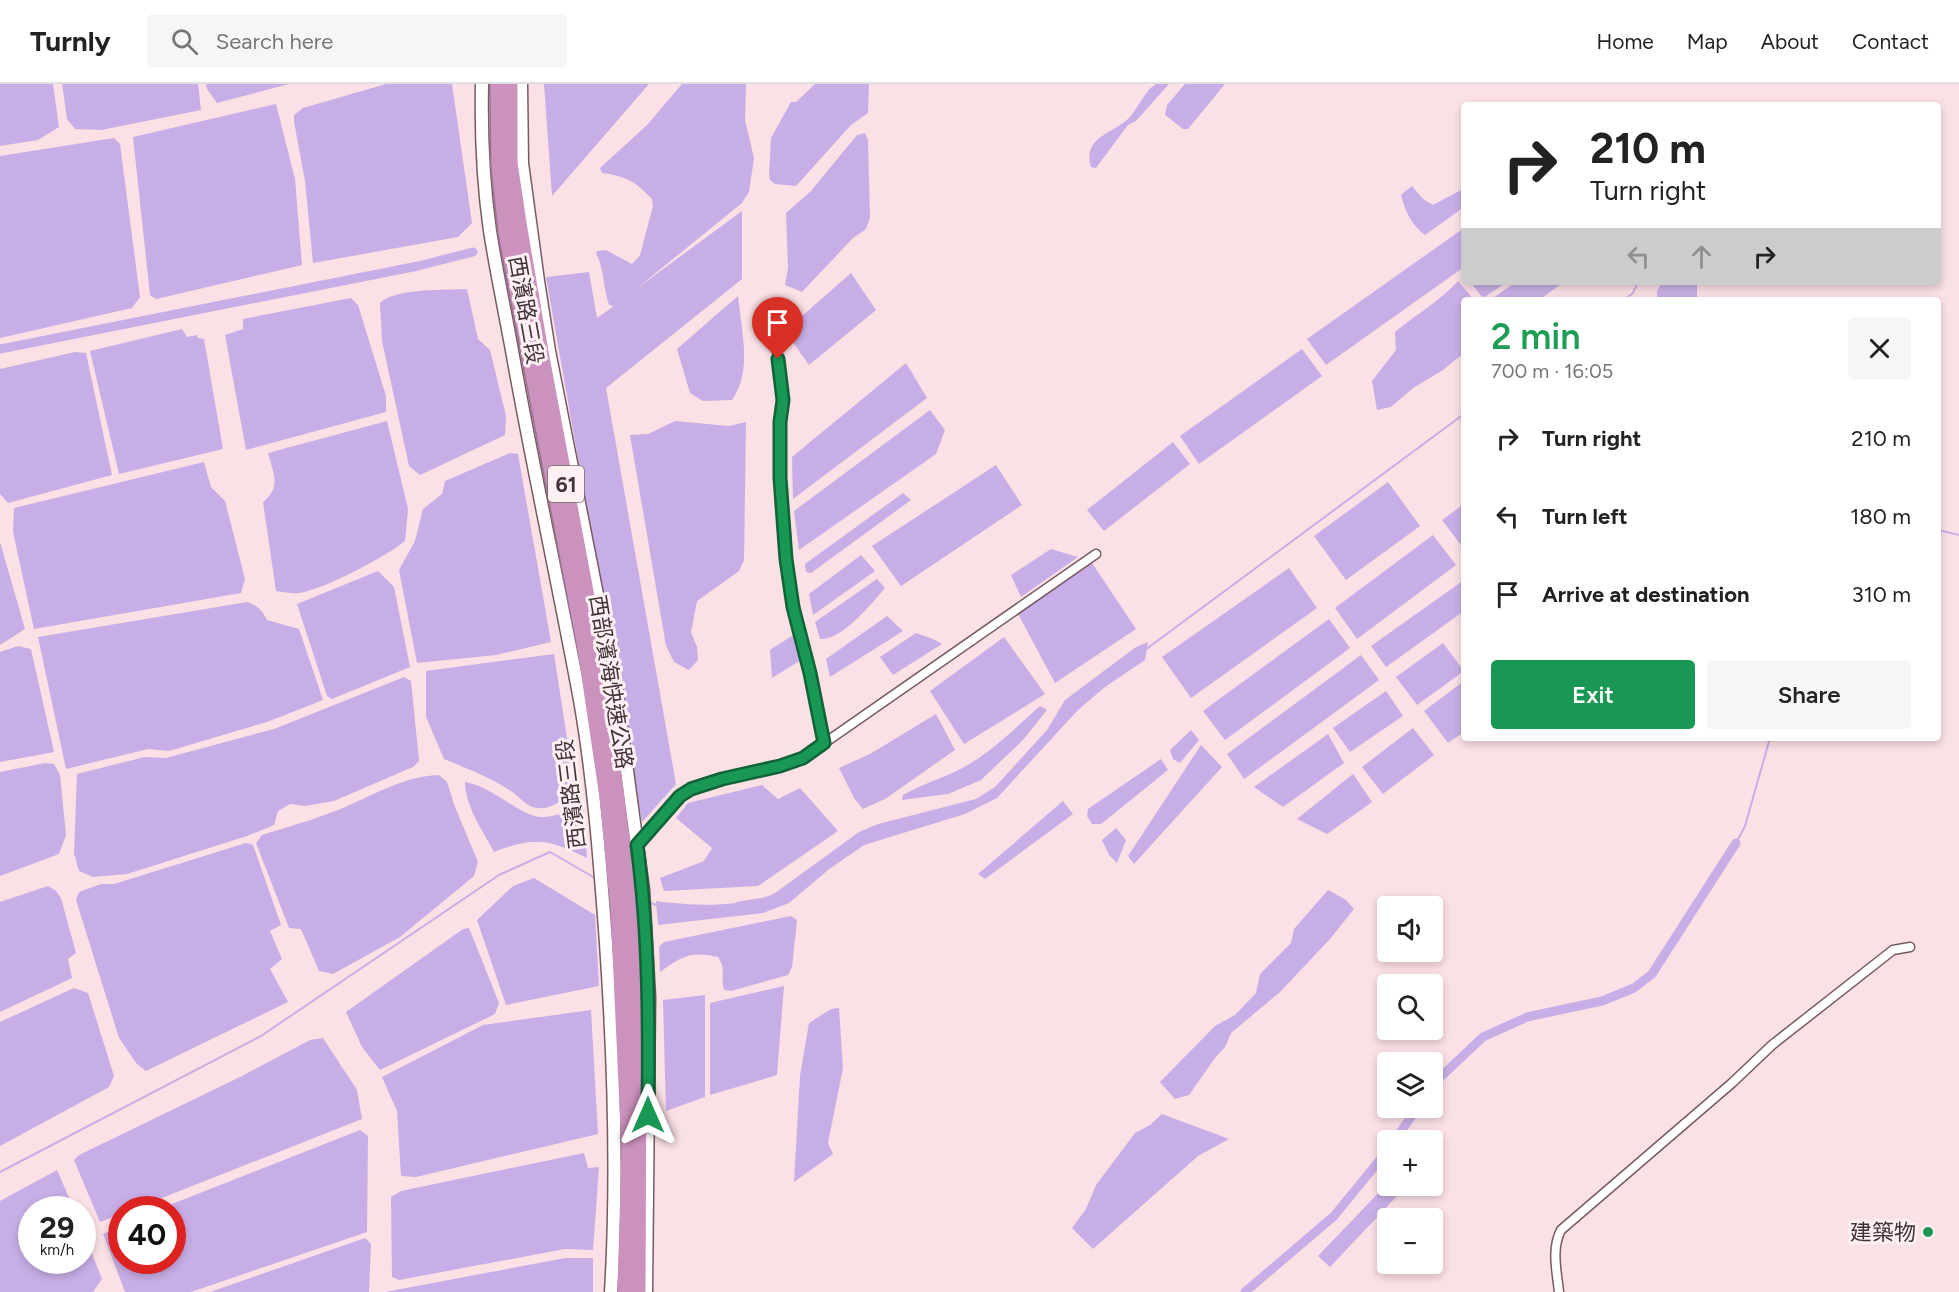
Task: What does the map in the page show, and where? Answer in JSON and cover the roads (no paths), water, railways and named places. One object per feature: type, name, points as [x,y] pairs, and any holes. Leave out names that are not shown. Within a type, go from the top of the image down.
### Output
[{"type":"highway","name":"西部濱海快速公路","points":[[498,84],[499,166],[506,232],[584,642],[607,797],[629,884]]},
{"type":"highway","name":"西部濱海快速公路","points":[[510,84],[510,163],[518,218],[600,666],[629,884],[624,912],[629,1150],[625,1292]]},
{"type":"highway","name":"西部濱海快速公路","points":[[624,912],[639,1056],[638,1292]]},
{"type":"street","name":"西濱路三段","points":[[482,84],[483,163],[490,229],[526,436],[547,528],[580,704],[601,870],[613,1062],[615,1139],[611,1292]]},
{"type":"street","name":"西濱路三段","points":[[521,84],[522,163],[543,316],[617,696],[637,845],[629,884],[645,923],[649,997],[646,1292]]},
{"type":"street","points":[[773,318],[783,400],[780,422],[780,478],[786,559],[793,607],[810,673],[824,743]]},
{"type":"street","points":[[637,845],[680,796],[691,789],[803,758],[1096,554]]},
{"type":"street","points":[[1559,1292],[1556,1240],[1561,1230],[1732,1083],[1772,1045],[1893,950],[1910,947]]},
{"type":"waterway","points":[[0,349],[418,266],[473,252]]},
{"type":"waterway","points":[[1628,297],[1637,285]]},
{"type":"waterway","points":[[1145,650],[1461,416]]},
{"type":"waterway","points":[[1941,531],[1959,535]]},
{"type":"waterway","points":[[1736,843],[1745,826],[1769,741]]},
{"type":"waterway","points":[[1443,1075],[1483,1037],[1527,1017],[1602,1001],[1634,988],[1652,974],[1736,843]]},
{"type":"waterway","points":[[0,1172],[261,1036],[499,875],[550,852],[595,878]]},
{"type":"waterway","points":[[737,903],[761,899]]},
{"type":"waterway","points":[[647,901],[658,906]]},
{"type":"waterway","points":[[1402,1130],[1410,1118]]},
{"type":"waterway","points":[[1245,1292],[1334,1216],[1377,1163]]},
{"type":"place","name":"建築物","points":[[1928,1232]]}]
